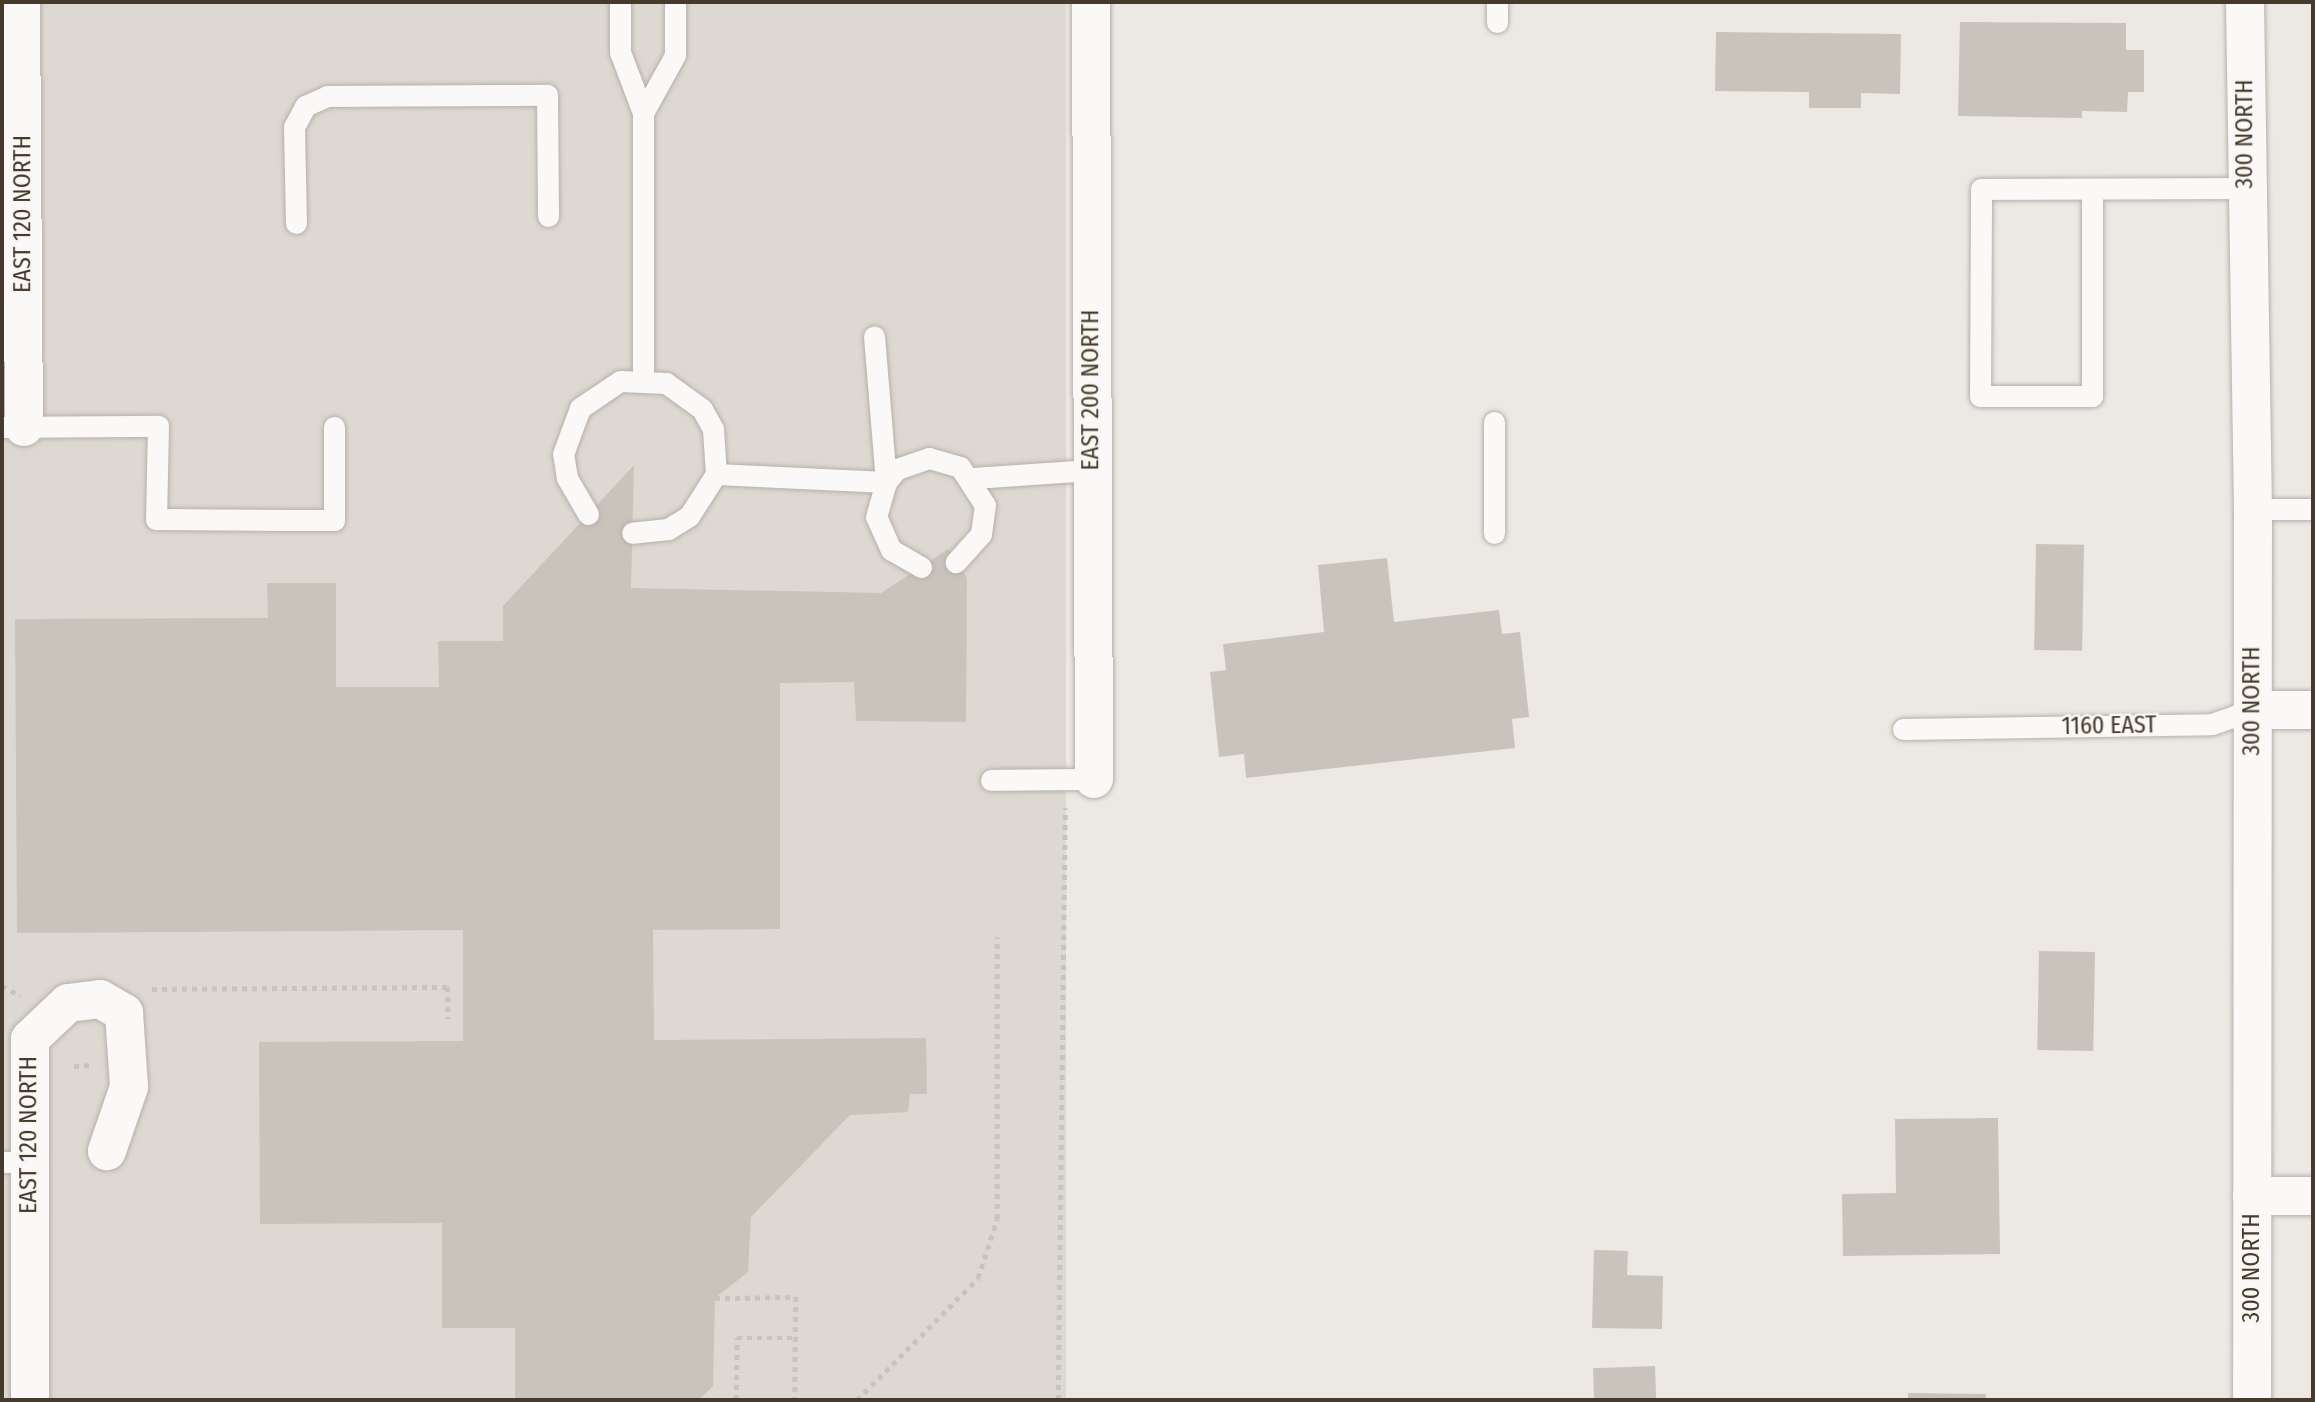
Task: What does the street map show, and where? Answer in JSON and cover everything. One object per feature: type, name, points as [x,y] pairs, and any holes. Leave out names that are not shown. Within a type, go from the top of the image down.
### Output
[{"type":"street","name":"EAST 120 NORTH","points":[[13,427],[21,2]]},
{"type":"street","name":"EAST 200 NORTH","points":[[1080,789],[1091,470],[1091,2]]},
{"type":"street","name":"300 NORTH","points":[[2245,2],[2245,188],[2253,509],[2252,1400]]},
{"type":"street","name":"1160 EAST","points":[[2252,710],[2313,710]]},
{"type":"street","name":"EAST 120 NORTH","points":[[30,1400],[15,1162],[30,1039],[68,1003],[100,999],[124,1013],[129,1087],[107,1150]]},
{"type":"street","points":[[2252,1196],[2313,1196]]},
{"type":"lane","points":[[620,2],[620,52],[643,113],[643,379]]},
{"type":"lane","points":[[643,113],[675,55],[675,2]]},
{"type":"lane","points":[[296,223],[294,127],[305,106],[327,96],[547,95],[548,216]]},
{"type":"lane","points":[[2092,190],[2092,396],[1980,396],[1980,189],[2245,188]]},
{"type":"lane","points":[[874,336],[886,482],[876,517],[880,535],[905,562],[921,567]]},
{"type":"lane","points":[[588,514],[567,478],[569,429],[598,392],[643,379],[686,393],[702,409],[713,429],[716,474],[690,516],[668,529],[632,533]]},
{"type":"lane","points":[[1494,422],[1494,533]]},
{"type":"lane","points":[[13,427],[158,426],[156,519],[334,520],[334,427]]},
{"type":"lane","points":[[716,474],[886,482],[912,461],[929,458],[960,467],[973,478],[985,519],[972,550],[956,562]]},
{"type":"lane","points":[[973,478],[1091,470]]},
{"type":"lane","points":[[2253,509],[2313,509]]},
{"type":"lane","name":"1160 EAST","points":[[1903,729],[2212,724],[2252,710]]},
{"type":"lane","points":[[991,779],[1080,789]]},
{"type":"path","points":[[1058,1400],[1080,789]]},
{"type":"path","points":[[857,1400],[978,1278],[997,1219],[997,937]]},
{"type":"path","points":[[2,986],[25,999]]},
{"type":"path","points":[[144,989],[448,987],[448,1019]]},
{"type":"path","points":[[715,1298],[796,1297],[795,1400]]},
{"type":"path","points":[[737,1400],[737,1338],[795,1338]]},
{"type":"shaded area","points":[[2,2],[1066,2],[1066,1400],[2,1400]]},
{"type":"building","points":[[1960,22],[2126,23],[2126,50],[2144,50],[2144,92],[2128,92],[2127,112],[2082,111],[2082,118],[1958,116]]},
{"type":"building","points":[[1716,32],[1901,34],[1900,94],[1861,93],[1861,108],[1809,108],[1809,92],[1715,91]]},
{"type":"building","points":[[634,465],[631,588],[881,593],[948,549],[967,578],[966,722],[856,721],[854,682],[780,683],[780,929],[653,930],[654,1040],[926,1038],[927,1094],[910,1094],[908,1112],[850,1115],[751,1217],[748,1272],[715,1298],[713,1386],[699,1400],[515,1400],[515,1328],[442,1328],[442,1223],[260,1224],[259,1042],[463,1041],[463,930],[17,933],[15,619],[268,618],[267,583],[336,583],[336,687],[439,687],[438,641],[503,641],[503,606]]},
{"type":"building","points":[[2036,544],[2084,545],[2082,651],[2034,650]]},
{"type":"building","points":[[1387,558],[1394,622],[1499,610],[1502,634],[1520,632],[1529,717],[1512,719],[1515,748],[1246,778],[1244,754],[1219,757],[1210,672],[1226,670],[1223,644],[1324,632],[1318,565]]},
{"type":"building","points":[[2039,951],[2095,952],[2093,1051],[2037,1050]]},
{"type":"building","points":[[1998,1118],[2000,1254],[1843,1256],[1842,1194],[1896,1193],[1895,1119]]},
{"type":"building","points":[[1594,1250],[1628,1251],[1627,1275],[1663,1276],[1662,1329],[1592,1328]]},
{"type":"building","points":[[1655,1366],[1656,1400],[1594,1400],[1593,1368]]},
{"type":"building","points":[[1908,1393],[1986,1394],[1986,1400],[1908,1400]]}]
